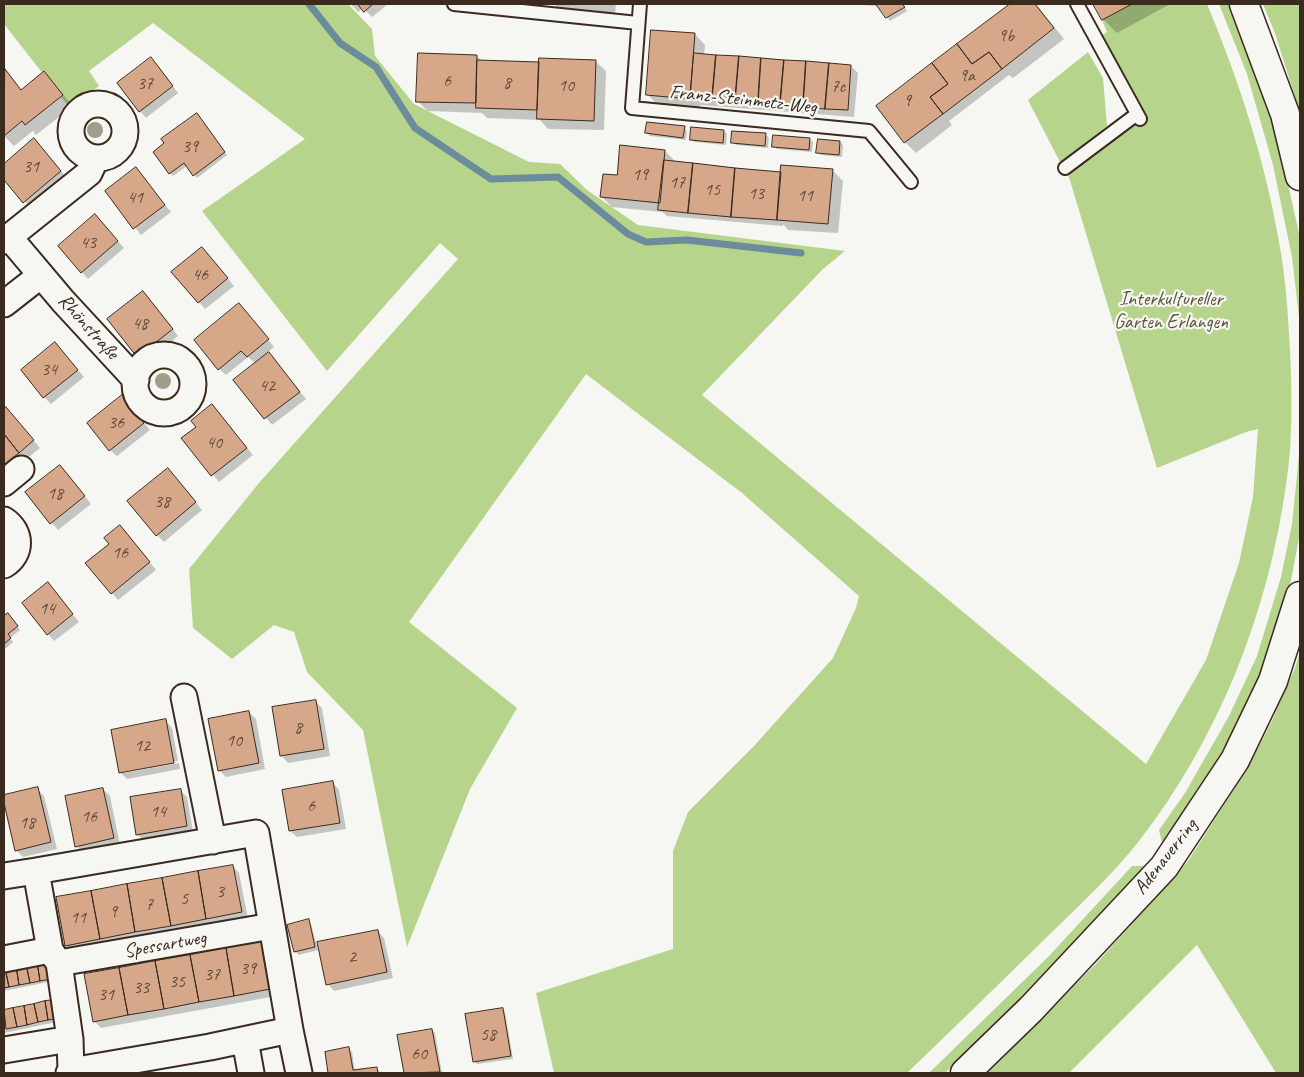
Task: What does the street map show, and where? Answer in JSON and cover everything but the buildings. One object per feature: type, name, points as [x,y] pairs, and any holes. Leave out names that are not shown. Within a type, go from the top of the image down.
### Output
[{"type":"main road","points":[[1244,4],[1286,114],[1300,176]]},
{"type":"main road","name":"Adenauerring","points":[[965,1073],[1031,1009],[1164,867],[1236,760],[1273,681],[1300,596]]},
{"type":"street","name":"Rhönstraße","points":[[96,158],[90,173],[6,239],[41,274],[62,301],[136,380]]},
{"type":"street","points":[[5,300],[41,274]]},
{"type":"street","points":[[4,520],[15,530],[18,547],[15,555],[4,565]]},
{"type":"street","points":[[184,697],[213,841]]},
{"type":"street","points":[[4,876],[256,833],[299,1073]]},
{"type":"street","points":[[36,871],[70,1039],[70,1072],[290,1030]]},
{"type":"street","name":"Spessartweg","points":[[4,959],[54,956],[272,926]]},
{"type":"street","points":[[4,1050],[70,1039]]},
{"type":"street","points":[[244,1040],[251,1073]]},
{"type":"lane","points":[[454,4],[638,23]]},
{"type":"lane","name":"Franz-Steinmetz-Weg","points":[[640,4],[632,108],[870,131],[911,182]]},
{"type":"lane","points":[[1065,168],[1139,117],[1078,4]]},
{"type":"green space","name":"Interkultureller Garten Erlangen","points":[[4,4],[348,4],[372,29],[375,56],[414,104],[529,162],[560,164],[587,190],[638,225],[845,251],[823,269],[702,395],[1146,764],[1206,660],[1239,563],[1253,497],[1258,429],[1246,432],[1157,468],[1068,174],[1146,115],[1102,35],[1107,32],[1102,20],[1132,4],[1207,4],[1230,62],[1250,121],[1273,211],[1283,269],[1287,310],[1290,351],[1291,435],[1286,485],[1278,533],[1253,627],[1216,717],[1168,801],[1139,841],[1108,877],[907,1073],[554,1073],[536,993],[673,949],[673,851],[688,812],[754,746],[833,658],[856,608],[859,596],[742,493],[586,374],[409,622],[517,708],[470,789],[407,947],[363,730],[307,672],[294,632],[274,625],[232,659],[193,628],[189,569],[259,483],[458,259],[440,243],[327,371],[202,211],[305,139],[153,23],[89,71],[99,86],[69,107],[4,24]]},
{"type":"green space","points":[[1219,4],[1233,4],[1263,87],[1282,157],[1300,238],[1300,326],[1292,257],[1273,165],[1247,74]]},
{"type":"green space","points":[[1263,4],[1300,4],[1300,113],[1275,33]]},
{"type":"green space","points":[[1088,52],[1103,78],[1107,126],[1060,162],[1028,100]]},
{"type":"green space","points":[[1300,445],[1300,533],[1289,591],[1263,667],[1245,708],[1200,793],[1163,846],[1159,830],[1185,793],[1229,716],[1257,656],[1281,577],[1292,524]]},
{"type":"green space","points":[[1300,651],[1300,1073],[1276,1073],[1197,945],[1069,1073],[983,1073],[1095,965],[1188,861],[1248,768],[1271,723],[1295,668]]},
{"type":"green space","points":[[1132,866],[1145,866],[1081,941],[945,1073],[929,1073],[1049,956]]},
{"type":"waterway","points":[[309,4],[340,43],[376,67],[415,128],[491,179],[558,177],[628,234],[646,242],[687,240],[801,253]]}]
